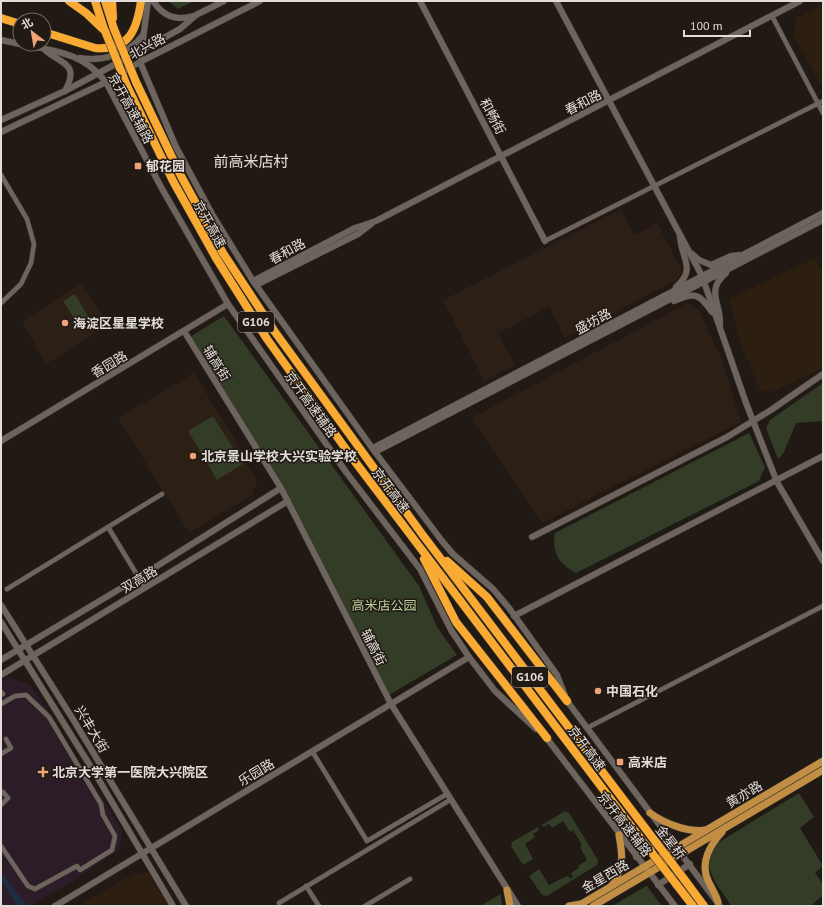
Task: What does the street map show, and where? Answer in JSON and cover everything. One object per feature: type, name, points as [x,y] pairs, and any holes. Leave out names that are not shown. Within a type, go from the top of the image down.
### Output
[{"type":"highway","points":[[69,1],[86,13],[105,31]]},
{"type":"highway","name":"G106","points":[[95,1],[105,31]]},
{"type":"highway","name":"G106","points":[[105,1],[114,29]]},
{"type":"highway","points":[[112,1],[114,29]]},
{"type":"highway","points":[[52,35],[95,48],[115,46],[125,41],[134,31],[139,16],[141,1]]},
{"type":"highway","points":[[1,18],[12,21]]},
{"type":"highway","name":"京开高速","points":[[114,29],[136,82],[182,176],[223,253],[279,339],[422,534],[639,820]]},
{"type":"highway","name":"京开高速","points":[[105,31],[127,86],[173,181],[216,258],[267,339],[353,459],[631,826]]},
{"type":"highway","points":[[422,534],[456,570],[487,597],[567,701]]},
{"type":"highway","points":[[414,540],[456,622],[547,738]]},
{"type":"highway","name":"金星桥","points":[[639,820],[704,906]]},
{"type":"highway","name":"金星桥","points":[[631,826],[693,906]]},
{"type":"main road","name":"黄亦路","points":[[680,850],[708,830],[823,761]]},
{"type":"main road","name":"黄亦路","points":[[680,850],[725,827],[823,770]]},
{"type":"main road","points":[[650,813],[658,819],[688,829],[698,831],[708,830]]},
{"type":"main road","points":[[719,904],[716,894],[706,876],[705,862],[710,846],[725,827]]},
{"type":"main road","points":[[612,886],[620,873],[622,864],[623,855],[619,835]]},
{"type":"main road","points":[[647,870],[680,850]]},
{"type":"main road","name":"金星西路","points":[[580,905],[612,886],[647,870]]},
{"type":"main road","name":"金星西路","points":[[593,906],[647,870]]},
{"type":"main road","points":[[507,890],[510,906]]},
{"type":"main road","points":[[569,906],[580,905]]},
{"type":"street","name":"京开高速辅路","points":[[148,1],[142,35],[140,62],[176,147],[215,220],[255,283],[374,450],[453,554],[492,589],[514,616],[557,675],[567,701],[719,904]]},
{"type":"street","points":[[153,1],[166,15],[174,19],[196,15]]},
{"type":"street","name":"北兴路","points":[[1,120],[65,91],[99,73],[180,29],[196,15],[224,1]]},
{"type":"street","name":"北兴路","points":[[1,132],[106,82],[140,62],[260,1]]},
{"type":"street","name":"和畅街","points":[[420,1],[545,241]]},
{"type":"street","points":[[556,1],[703,279],[753,421],[777,482],[823,561]]},
{"type":"street","name":"春和路","points":[[255,283],[355,228],[376,221],[800,1]]},
{"type":"street","points":[[772,16],[823,113]]},
{"type":"street","points":[[75,56],[97,60],[135,45],[142,35]]},
{"type":"street","name":"京开高速辅路","points":[[1,40],[12,42]]},
{"type":"street","name":"京开高速辅路","points":[[52,50],[75,56],[99,73],[106,82],[160,187],[228,304],[346,472],[420,569],[451,630],[469,657],[505,701],[547,738],[674,906]]},
{"type":"street","points":[[48,52],[66,63],[70,69],[71,77],[65,91]]},
{"type":"street","points":[[545,241],[823,101]]},
{"type":"street","points":[[1,175],[27,219],[34,244],[31,262],[21,284],[1,303]]},
{"type":"street","name":"盛坊路","points":[[374,450],[657,306],[743,255],[823,213]]},
{"type":"street","name":"盛坊路","points":[[374,450],[669,293],[734,267],[823,220]]},
{"type":"street","points":[[669,293],[687,275],[688,267],[680,246],[680,235]]},
{"type":"street","points":[[686,247],[699,260],[711,265],[731,256],[743,255]]},
{"type":"street","points":[[720,328],[721,314],[714,291],[716,285],[723,276],[734,267]]},
{"type":"street","points":[[657,306],[692,294],[698,295],[716,317]]},
{"type":"street","name":"香园路","points":[[1,441],[228,304]]},
{"type":"street","name":"辅高街","points":[[184,331],[281,488],[391,704],[518,906]]},
{"type":"street","points":[[532,537],[727,437],[823,374]]},
{"type":"street","points":[[514,616],[777,482],[823,456]]},
{"type":"street","name":"双高路","points":[[1,660],[138,578],[281,488]]},
{"type":"street","points":[[7,589],[162,494]]},
{"type":"street","name":"双高路","points":[[1,675],[288,501]]},
{"type":"street","points":[[108,527],[145,588]]},
{"type":"street","points":[[102,600],[108,610]]},
{"type":"street","name":"兴丰大街","points":[[1,605],[27,645],[186,906]]},
{"type":"street","points":[[587,728],[823,606]]},
{"type":"street","name":"兴丰大街","points":[[1,622],[26,660],[173,906]]},
{"type":"street","name":"乐园路","points":[[55,906],[469,657]]},
{"type":"street","points":[[1,704],[15,696],[26,695],[49,717],[101,804],[104,815],[115,836],[112,850],[80,870],[77,866],[35,889],[28,886],[1,846]]},
{"type":"street","points":[[1,754],[12,748],[6,739]]},
{"type":"street","points":[[312,751],[367,840],[449,797]]},
{"type":"street","points":[[1,805],[8,798],[2,791]]},
{"type":"street","points":[[279,903],[449,797]]},
{"type":"street","points":[[636,857],[669,837]]},
{"type":"street","points":[[658,885],[690,864]]},
{"type":"street","points":[[365,906],[410,879]]},
{"type":"street","points":[[306,886],[319,906]]},
{"type":"shaded area","points":[[823,5],[823,89],[794,37],[796,18]]},
{"type":"shaded area","points":[[621,209],[634,235],[657,223],[682,271],[677,280],[565,338],[549,307],[498,333],[515,365],[484,381],[443,300]]},
{"type":"shaded area","points":[[815,258],[823,272],[823,368],[772,392],[760,390],[739,340],[729,299]]},
{"type":"shaded area","name":"海淀区星星学校","points":[[82,283],[108,325],[46,364],[22,321]]},
{"type":"shaded area","points":[[688,303],[698,309],[721,357],[741,422],[542,523],[471,418]]},
{"type":"shaded area","name":"北京景山学校大兴实验学校","points":[[194,373],[242,451],[246,462],[257,480],[252,495],[189,533],[118,418]]},
{"type":"shaded area","name":"北京大学第一医院大兴院区","points":[[8,677],[29,684],[41,700],[122,831],[120,849],[89,871],[31,906],[1,906],[1,682]]},
{"type":"shaded area","points":[[148,872],[169,906],[78,906],[133,874]]},
{"type":"green space","points":[[168,1],[194,1],[178,9]]},
{"type":"green space","points":[[75,294],[89,318],[78,325],[63,301]]},
{"type":"green space","name":"高米店公园","points":[[224,316],[419,586],[437,627],[457,655],[387,696],[296,517],[188,338]]},
{"type":"green space","points":[[823,383],[823,421],[796,423],[783,454],[778,459],[766,428],[770,420]]},
{"type":"green space","points":[[213,416],[243,464],[217,480],[188,431]]},
{"type":"green space","points":[[749,433],[765,467],[759,481],[576,573],[565,565],[558,557],[554,546],[555,533]]},
{"type":"green space","points":[[799,793],[814,817],[800,828],[823,866],[815,873],[823,884],[823,895],[813,904],[813,906],[731,906],[717,885],[711,872],[709,856],[711,847]]},
{"type":"green space","points":[[565,811],[569,813],[598,860],[597,865],[547,896],[542,895],[529,876],[539,869],[549,885],[567,876],[572,879],[573,877],[571,873],[587,860],[580,847],[582,845],[573,830],[570,832],[563,821],[552,828],[549,824],[543,827],[542,825]]},
{"type":"green space","points":[[538,827],[539,830],[533,834],[535,837],[525,844],[533,859],[523,865],[511,846],[512,842]]},
{"type":"green space","points":[[646,886],[662,906],[612,906]]},
{"type":"green space","points":[[501,895],[502,906],[480,906]]},
{"type":"water","points":[[1,872],[27,906],[18,906],[16,904],[1,879]]},
{"type":"place","name":"郁花园","points":[[138,166]]},
{"type":"place","name":"海淀区星星学校","points":[[65,323]]},
{"type":"place","name":"北京景山学校大兴实验学校","points":[[193,456]]},
{"type":"place","name":"中国石化","points":[[598,691]]},
{"type":"place","name":"高米店","points":[[620,762]]},
{"type":"place","name":"北京大学第一医院大兴院区","points":[[43,772]]},
{"type":"district","name":"前高米店村","points":[[251,162]]}]
